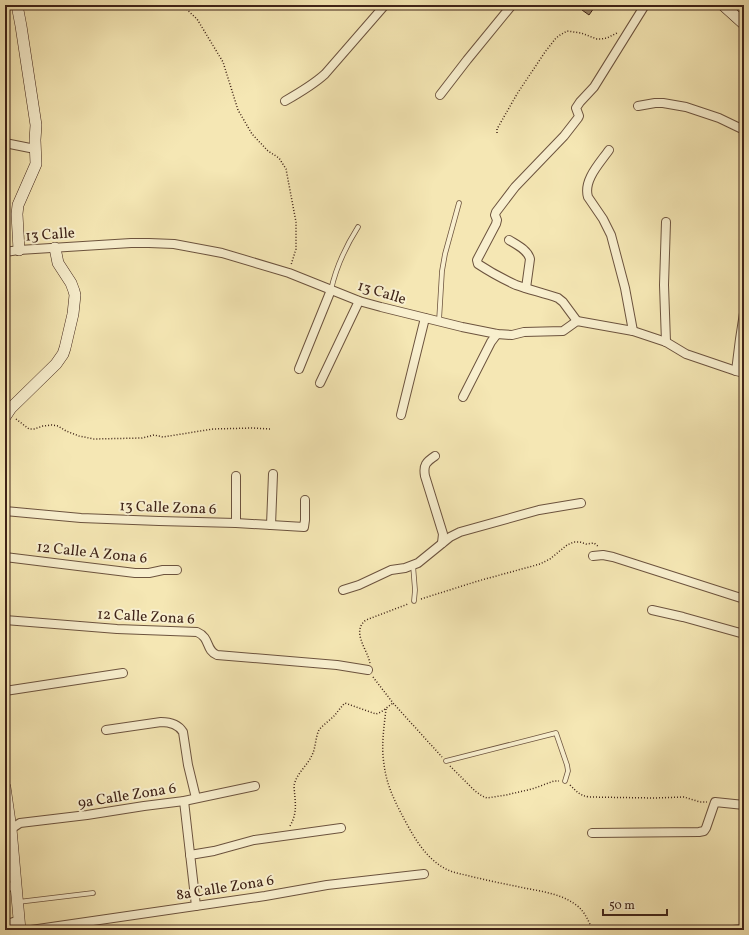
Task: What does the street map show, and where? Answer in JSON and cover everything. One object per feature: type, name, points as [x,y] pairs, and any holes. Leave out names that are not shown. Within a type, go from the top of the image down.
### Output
[{"type":"street","points":[[17,5],[36,125],[36,164],[18,205],[19,250]]},
{"type":"street","points":[[285,101],[318,81],[385,5]]},
{"type":"street","points":[[440,94],[512,5]]},
{"type":"street","points":[[645,5],[594,87],[577,105],[576,108],[579,116],[578,118],[564,136],[515,187],[494,215],[497,220],[496,224],[477,260],[477,263],[499,277],[526,288],[558,298],[563,302],[577,321],[633,331],[666,342],[686,354],[740,372],[740,339],[744,313]]},
{"type":"street","points":[[723,5],[744,24]]},
{"type":"street","points":[[638,106],[663,103],[686,107],[719,118],[744,130]]},
{"type":"street","points":[[5,143],[35,149]]},
{"type":"street","points":[[609,150],[590,178],[587,194],[611,235],[625,288],[633,331]]},
{"type":"street","points":[[666,222],[664,285],[666,342]]},
{"type":"street","points":[[509,240],[529,255],[530,259],[526,288]]},
{"type":"street","name":"13 Calle","points":[[5,252],[131,243],[174,244],[222,253],[289,273],[359,300],[402,313],[497,334],[512,335],[524,332],[563,331],[577,321]]},
{"type":"street","points":[[8,418],[12,408],[56,364],[63,354],[67,341],[74,305],[74,291],[71,283],[58,262],[55,248]]},
{"type":"street","points":[[299,369],[331,290]]},
{"type":"street","points":[[320,383],[359,300]]},
{"type":"street","points":[[401,415],[425,318]]},
{"type":"street","points":[[464,397],[491,342],[497,334]]},
{"type":"street","points":[[436,456],[427,462],[424,470],[443,534],[442,543]]},
{"type":"street","points":[[271,525],[272,474]]},
{"type":"street","points":[[236,476],[236,523]]},
{"type":"street","name":"13 Calle Zona 6","points":[[5,511],[81,518],[236,523],[304,527],[305,500]]},
{"type":"street","points":[[343,590],[391,570],[405,568],[418,563],[450,537],[460,532],[539,510],[580,503]]},
{"type":"street","points":[[593,556],[603,555],[613,557],[744,599]]},
{"type":"street","name":"12 Calle A Zona 6","points":[[5,557],[135,573],[177,570]]},
{"type":"street","points":[[652,610],[744,634]]},
{"type":"street","name":"12 Calle Zona 6","points":[[5,620],[117,629],[194,632],[200,633],[204,636],[211,651],[217,655],[368,670]]},
{"type":"street","points":[[5,691],[124,673]]},
{"type":"street","points":[[106,730],[161,722],[173,723],[178,726],[183,732],[188,765],[196,798]]},
{"type":"street","name":"9a Calle Zona 6","points":[[8,830],[20,823],[87,816],[196,798],[255,786]]},
{"type":"street","points":[[5,787],[8,830],[20,925],[5,926]]},
{"type":"street","points":[[184,800],[196,906]]},
{"type":"street","points":[[592,833],[702,832],[707,826],[715,802],[744,805]]},
{"type":"street","points":[[190,855],[214,851],[254,840],[341,828]]},
{"type":"street","name":"8a Calle Zona 6","points":[[31,930],[327,885],[424,874]]},
{"type":"street","points":[[5,888],[16,885]]},
{"type":"street","points":[[733,930],[744,929]]},
{"type":"lane","points":[[438,321],[442,271],[448,241],[459,203]]},
{"type":"lane","points":[[331,290],[336,269],[358,227]]},
{"type":"lane","points":[[413,565],[415,590],[414,601]]},
{"type":"lane","points":[[446,761],[556,733],[567,765],[568,771],[565,781]]},
{"type":"lane","points":[[18,902],[93,893]]},
{"type":"path","points":[[182,5],[197,19],[223,62],[238,110],[252,134],[268,151],[279,158],[286,169],[296,222],[296,249],[289,273]]},
{"type":"path","points":[[497,132],[497,129],[517,94],[556,38],[567,31],[580,33],[601,40],[633,25]]},
{"type":"path","points":[[8,418],[19,420],[29,429],[52,425],[58,426],[78,436],[94,439],[142,438],[154,435],[163,437],[213,429],[270,429]]},
{"type":"path","points":[[593,556],[600,549],[599,546],[594,543],[586,544],[574,542],[567,545],[550,559],[540,564],[414,601],[366,620],[359,628],[363,646],[370,662],[368,670],[393,704],[458,774],[475,791],[487,798],[532,789],[554,781],[565,781],[577,792],[589,797],[684,797],[700,802],[715,802]]},
{"type":"path","points":[[288,836],[287,832],[296,811],[295,782],[300,772],[312,756],[319,730],[345,703],[375,714],[378,714],[393,704]]},
{"type":"path","points":[[386,709],[384,763],[388,784],[392,795],[414,837],[432,859],[440,866],[452,872],[542,891],[568,900],[582,910],[593,930]]},
{"type":"building","points":[[585,5],[591,5],[594,8],[589,15],[582,10]]}]
